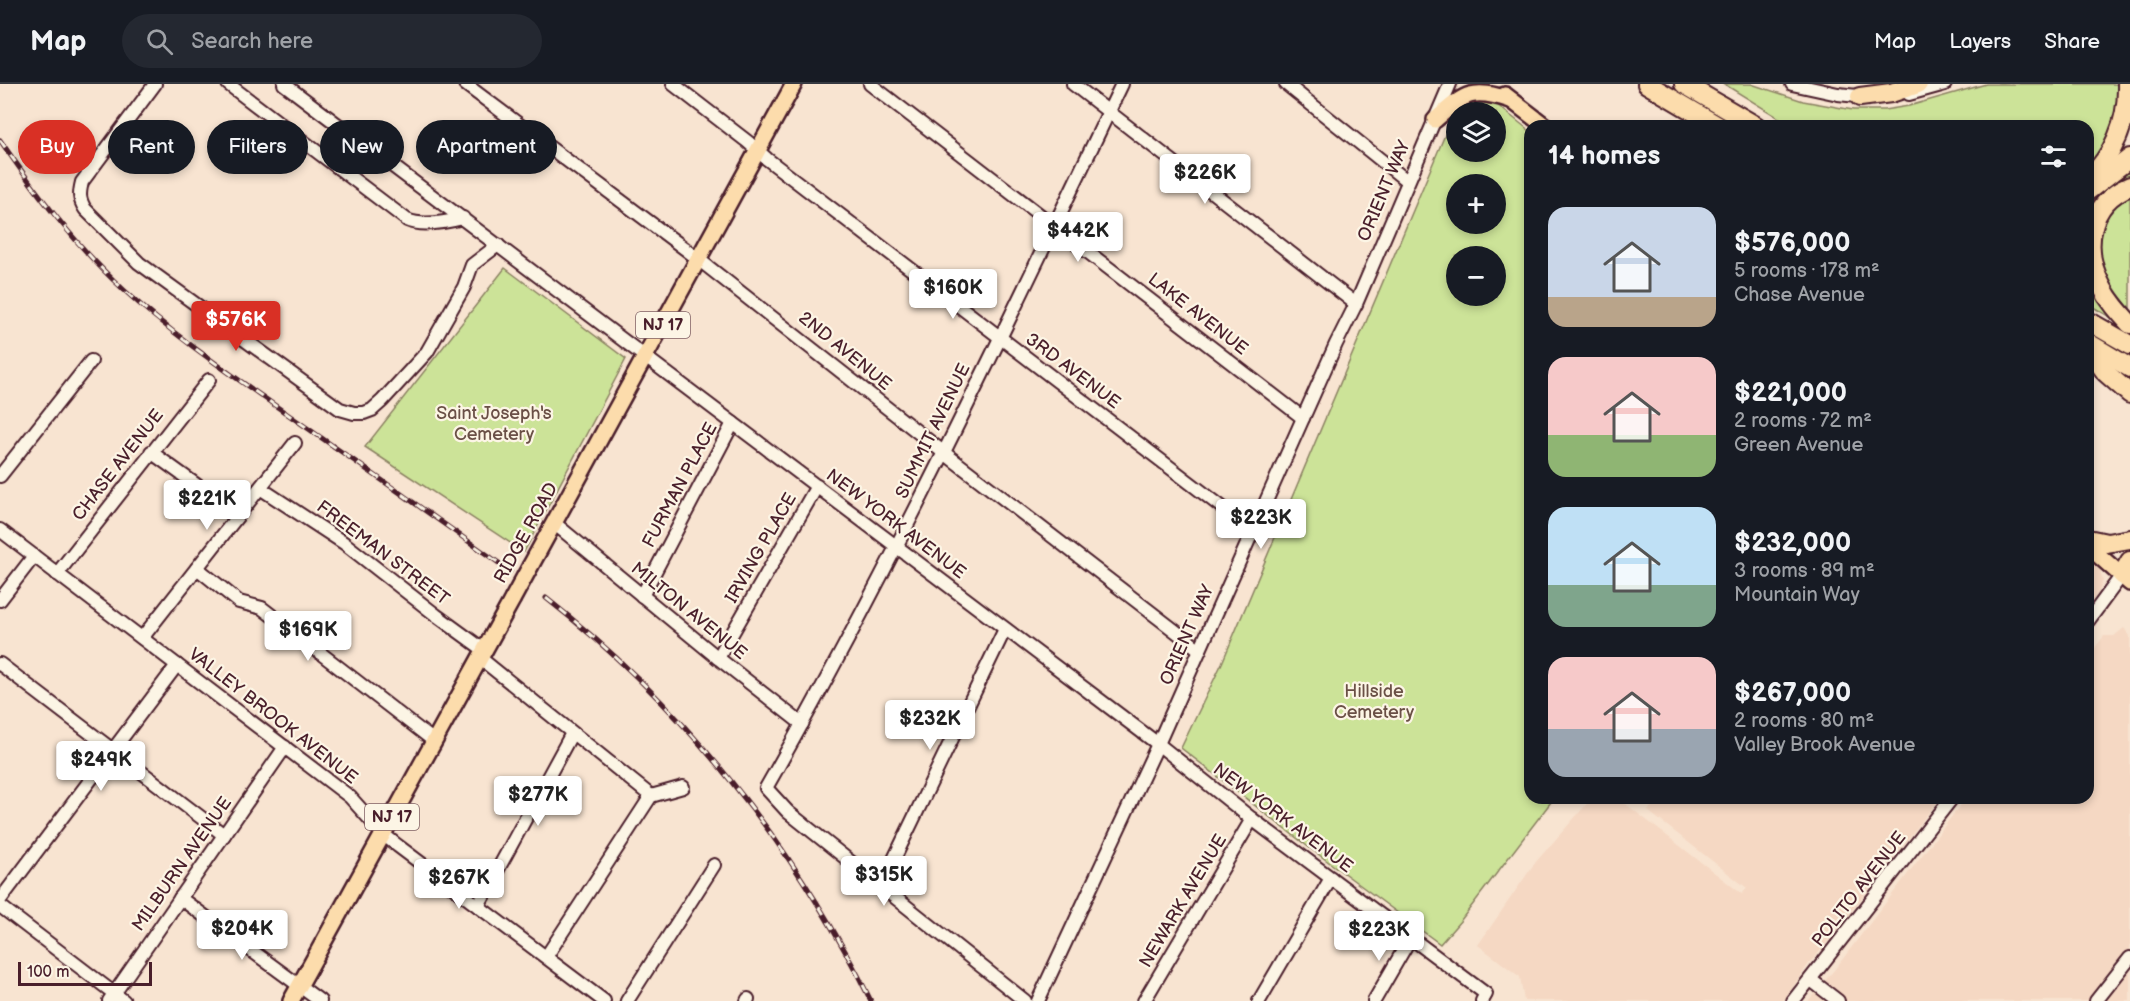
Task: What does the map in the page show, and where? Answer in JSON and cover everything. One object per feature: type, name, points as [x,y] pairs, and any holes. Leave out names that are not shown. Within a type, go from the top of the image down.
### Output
[{"type":"highway","points":[[1647,84],[1708,120]]},
{"type":"highway","points":[[1684,84],[1746,120]]},
{"type":"highway","points":[[1860,97],[1891,93],[1918,84]]},
{"type":"highway","points":[[2094,174],[2102,165],[2116,141],[2125,115],[2127,84]]},
{"type":"highway","points":[[2094,186],[2130,158]]},
{"type":"highway","points":[[2094,223],[2102,206],[2115,194],[2130,186]]},
{"type":"highway","points":[[2094,267],[2100,284],[2112,303],[2130,324]]},
{"type":"highway","points":[[2094,324],[2130,345]]},
{"type":"highway","points":[[2094,347],[2130,368]]},
{"type":"highway","points":[[2094,356],[2106,373],[2130,394]]},
{"type":"highway","points":[[2094,540],[2107,543],[2130,539]]},
{"type":"main road","name":"RIDGE ROAD","points":[[291,1001],[795,84]]},
{"type":"main road","points":[[1490,84],[1537,120]]},
{"type":"main road","points":[[1435,120],[1468,94],[1490,94],[1511,100]]},
{"type":"main road","points":[[2094,550],[2127,573]]},
{"type":"street","points":[[155,84],[82,182],[79,193],[85,209],[139,263],[340,409],[364,413],[372,410],[382,401],[427,352],[457,300],[471,265],[498,245]]},
{"type":"street","points":[[228,84],[407,220],[439,222],[463,218]]},
{"type":"street","name":"NEW YORK AVENUE","points":[[284,84],[1158,744],[1252,819],[1411,937],[1484,997]]},
{"type":"street","name":"2ND AVENUE","points":[[465,84],[699,259],[943,452],[1200,650]]},
{"type":"street","name":"3RD AVENUE","points":[[673,84],[1253,531]]},
{"type":"street","name":"LAKE AVENUE","points":[[870,84],[1303,418]]},
{"type":"street","points":[[1073,84],[1356,304]]},
{"type":"street","name":"SUMMIT AVENUE","points":[[881,886],[788,812],[766,788],[896,546],[1055,226],[1122,84]]},
{"type":"street","points":[[1286,84],[1407,181]]},
{"type":"street","name":"ORIENT WAY","points":[[1038,1001],[1158,744],[1356,304],[1450,84]]},
{"type":"street","points":[[1792,84],[1860,97],[1904,95],[1945,84]]},
{"type":"street","points":[[0,476],[91,361]]},
{"type":"street","name":"CHASE AVENUE","points":[[57,574],[209,380]]},
{"type":"street","name":"FURMAN PLACE","points":[[642,596],[733,423]]},
{"type":"street","points":[[142,638],[295,443]]},
{"type":"street","points":[[151,452],[238,515]]},
{"type":"street","name":"IRVING PLACE","points":[[718,658],[817,486]]},
{"type":"street","name":"FREEMAN STREET","points":[[260,488],[344,543],[436,615],[572,733],[651,796]]},
{"type":"street","name":"MILTON AVENUE","points":[[554,523],[802,724]]},
{"type":"street","name":"VALLEY BROOK AVENUE","points":[[0,530],[350,797],[383,834],[604,1001]]},
{"type":"street","points":[[0,600],[33,556]]},
{"type":"street","points":[[197,568],[239,602],[262,608],[434,741]]},
{"type":"street","points":[[2094,614],[2127,573]]},
{"type":"street","points":[[1005,629],[881,886],[1025,1001]]},
{"type":"street","points":[[0,664],[224,835]]},
{"type":"street","points":[[0,900],[177,665]]},
{"type":"street","points":[[478,906],[572,733]]},
{"type":"street","name":"MILBURN AVENUE","points":[[116,998],[180,898],[285,747]]},
{"type":"street","points":[[546,957],[651,796],[683,787]]},
{"type":"street","name":"POLITO AVENUE","points":[[1793,1001],[1947,804]]},
{"type":"street","name":"NEWARK AVENUE","points":[[1144,1001],[1252,819]]},
{"type":"street","points":[[627,1001],[714,865]]},
{"type":"street","points":[[1259,1001],[1331,878]]},
{"type":"street","points":[[180,898],[320,1001]]},
{"type":"street","points":[[0,906],[116,998]]},
{"type":"street","points":[[1374,1001],[1411,937]]},
{"type":"street","points":[[2096,1001],[2130,958]]},
{"type":"street","points":[[1811,980],[1838,1001]]},
{"type":"shaded area","points":[[2094,564],[2100,570],[2103,581],[2094,598]]},
{"type":"shaded area","points":[[2124,628],[2130,636],[2130,1001],[1808,1001],[1961,804],[2094,804],[2094,649],[2104,636],[2114,636]]},
{"type":"shaded area","points":[[1587,804],[1626,804],[1742,894],[1747,888],[1648,811],[1653,804],[1935,804],[1810,962],[1783,1001],[1524,1001],[1520,977],[1478,945],[1534,864]]},
{"type":"green space","points":[[1724,84],[1751,84],[1803,101],[1853,110],[1884,110],[1909,106],[1986,84],[2119,84],[2115,122],[2102,155],[2094,163],[2094,120],[1782,120]]},
{"type":"green space","name":"Hillside Cemetery","points":[[1506,112],[1524,126],[1524,804],[1549,804],[1440,944],[1307,846],[1181,748],[1222,663],[1446,132],[1446,162],[1506,162]]},
{"type":"green space","points":[[2130,166],[2130,179],[2109,189],[2094,207],[2094,193]]},
{"type":"green space","points":[[2130,195],[2130,315],[2108,287],[2098,258],[2099,231],[2116,201]]},
{"type":"green space","name":"Saint Joseph's Cemetery","points":[[505,268],[626,359],[524,552],[365,447]]},
{"type":"green space","points":[[2094,284],[2110,317],[2094,308]]},
{"type":"railway","points":[[0,140],[73,237],[106,273],[143,307],[222,368],[510,571]]},
{"type":"railway","points":[[546,598],[596,639],[643,684],[689,731],[731,781],[771,833],[807,888],[841,944],[871,1001]]}]
